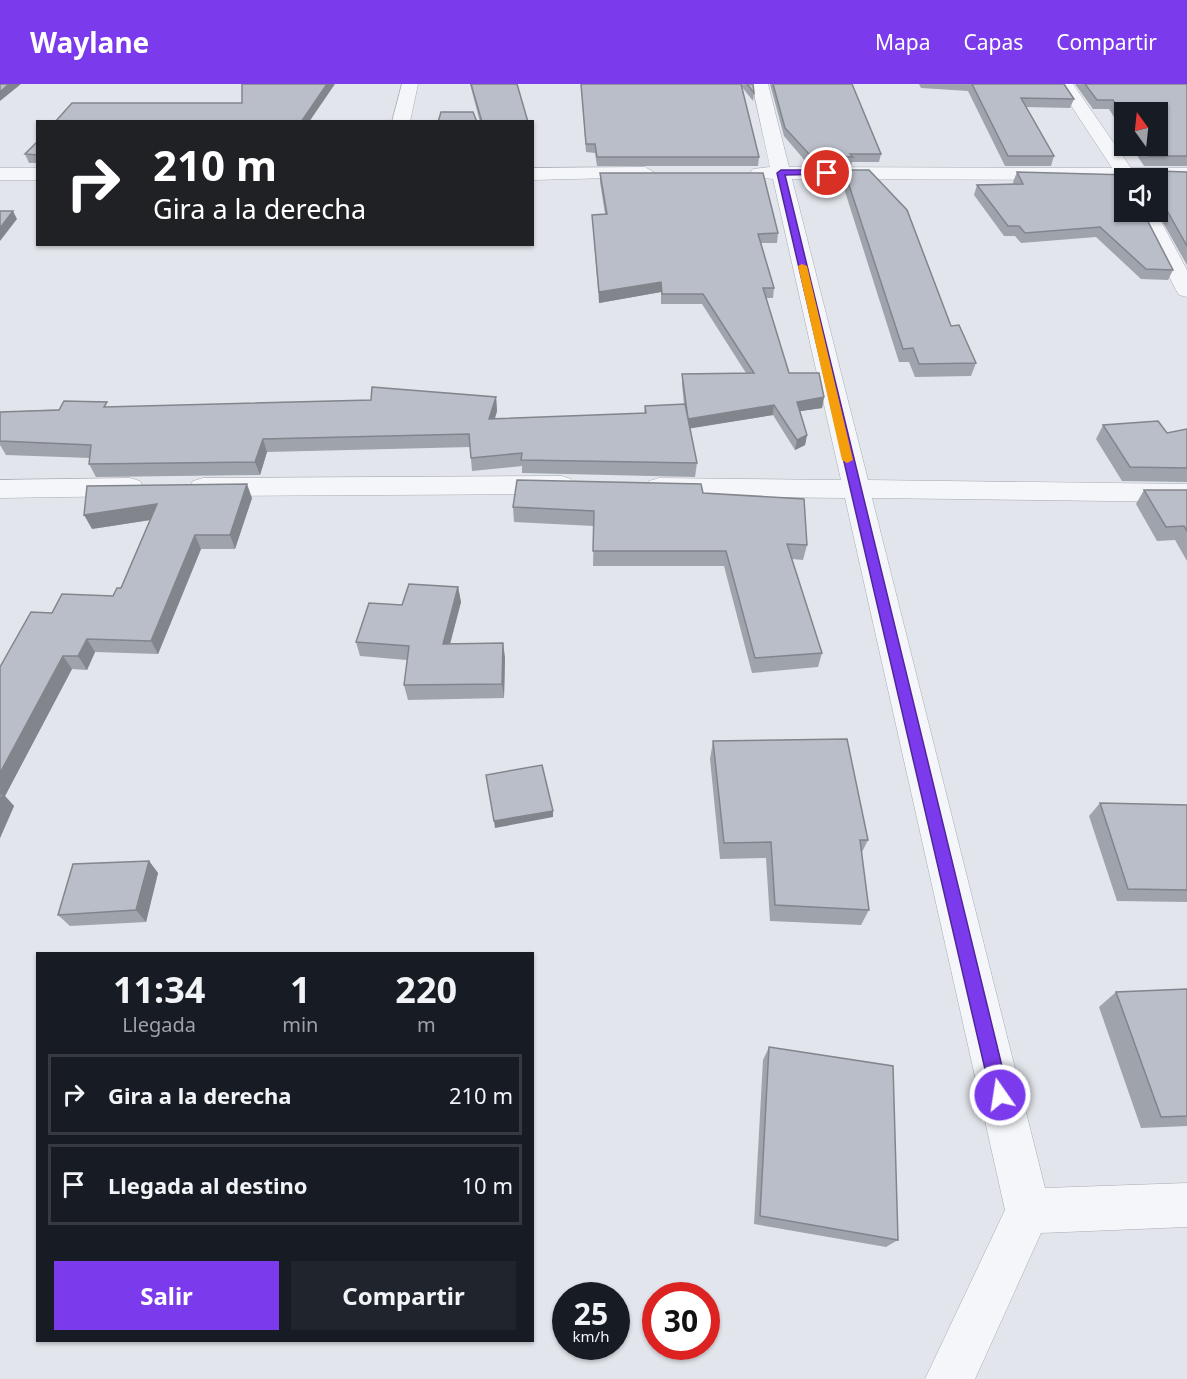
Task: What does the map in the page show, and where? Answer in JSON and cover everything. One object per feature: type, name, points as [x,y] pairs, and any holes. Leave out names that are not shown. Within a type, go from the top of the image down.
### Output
[{"type":"street","points":[[401,120],[410,84]]},
{"type":"street","points":[[760,84],[1028,1211],[950,1379]]},
{"type":"street","points":[[1065,84],[1122,168]]},
{"type":"street","points":[[534,174],[662,173]]},
{"type":"street","points":[[745,173],[1114,176]]},
{"type":"street","points":[[0,174],[36,174]]},
{"type":"street","points":[[1168,175],[1187,174]]},
{"type":"street","points":[[1151,222],[1187,290]]},
{"type":"street","points":[[0,489],[508,483],[592,485]]},
{"type":"street","points":[[640,486],[855,491],[1187,493]]},
{"type":"street","points":[[1028,1211],[1187,1205]]},
{"type":"building","points":[[0,84],[9,84],[0,92]]},
{"type":"building","points":[[242,84],[327,84],[302,120],[57,120],[72,103],[242,103]]},
{"type":"building","points":[[471,84],[517,84],[527,120],[481,120]]},
{"type":"building","points":[[581,84],[741,84],[759,157],[597,157],[595,144],[586,144]]},
{"type":"building","points":[[747,84],[753,84],[754,93]]},
{"type":"building","points":[[773,84],[852,84],[881,154],[850,154],[853,157],[809,154],[785,128]]},
{"type":"building","points":[[972,84],[1064,84],[1074,99],[1021,98],[1054,156],[1008,156]]},
{"type":"building","points":[[1085,84],[1187,84],[1187,156],[1168,156],[1168,102],[1097,100]]},
{"type":"building","points":[[441,112],[473,112],[476,120],[439,120]]},
{"type":"building","points":[[36,143],[36,155],[25,154]]},
{"type":"building","points":[[844,170],[869,170],[907,210],[951,326],[959,325],[976,363],[919,364],[913,348],[903,349]]},
{"type":"building","points":[[1168,171],[1187,172],[1187,246],[1168,212]]},
{"type":"building","points":[[1017,172],[1114,175],[1114,222],[1148,222],[1173,270],[1146,269],[1100,227],[1025,233],[1019,226],[1008,226],[977,185],[1023,184]]},
{"type":"building","points":[[600,173],[763,173],[778,233],[758,234],[774,288],[763,288],[789,373],[819,373],[824,397],[797,402],[807,435],[797,440],[774,405],[688,419],[682,374],[754,373],[703,294],[662,294],[661,282],[599,292],[592,215],[607,214]]},
{"type":"building","points":[[0,211],[13,211],[0,228]]},
{"type":"building","points":[[372,387],[496,397],[489,419],[646,413],[645,406],[685,404],[697,463],[521,460],[522,453],[471,458],[469,434],[263,439],[255,462],[89,464],[91,445],[0,441],[0,412],[59,410],[64,401],[107,402],[104,407],[371,400]]},
{"type":"building","points":[[1158,421],[1167,433],[1187,429],[1187,468],[1130,467],[1103,425]]},
{"type":"building","points":[[517,480],[701,484],[703,493],[804,499],[807,545],[787,544],[822,653],[755,658],[726,551],[593,551],[594,511],[513,507]]},
{"type":"building","points":[[247,484],[230,535],[195,535],[151,641],[87,639],[78,656],[63,656],[0,773],[0,667],[31,612],[52,613],[62,594],[113,596],[117,588],[121,588],[157,504],[84,515],[87,486]]},
{"type":"building","points":[[1144,490],[1187,490],[1187,531],[1184,526],[1166,527]]},
{"type":"building","points":[[409,584],[458,587],[443,644],[503,643],[502,684],[404,685],[409,646],[356,642],[369,603],[402,605]]},
{"type":"building","points":[[847,739],[868,840],[860,840],[869,910],[775,905],[771,842],[724,843],[713,741]]},
{"type":"building","points":[[542,765],[553,811],[494,821],[486,775]]},
{"type":"building","points":[[1100,803],[1187,805],[1187,890],[1128,889]]},
{"type":"building","points":[[149,861],[136,910],[58,915],[73,864]]},
{"type":"building","points":[[1187,989],[1187,1116],[1161,1117],[1116,992]]},
{"type":"building","points":[[769,1047],[893,1066],[898,1240],[760,1216]]},
{"type":"slow traffic","points":[[802,266],[847,460]]},
{"type":"route","points":[[827,173],[781,173],[1000,1095]]}]
